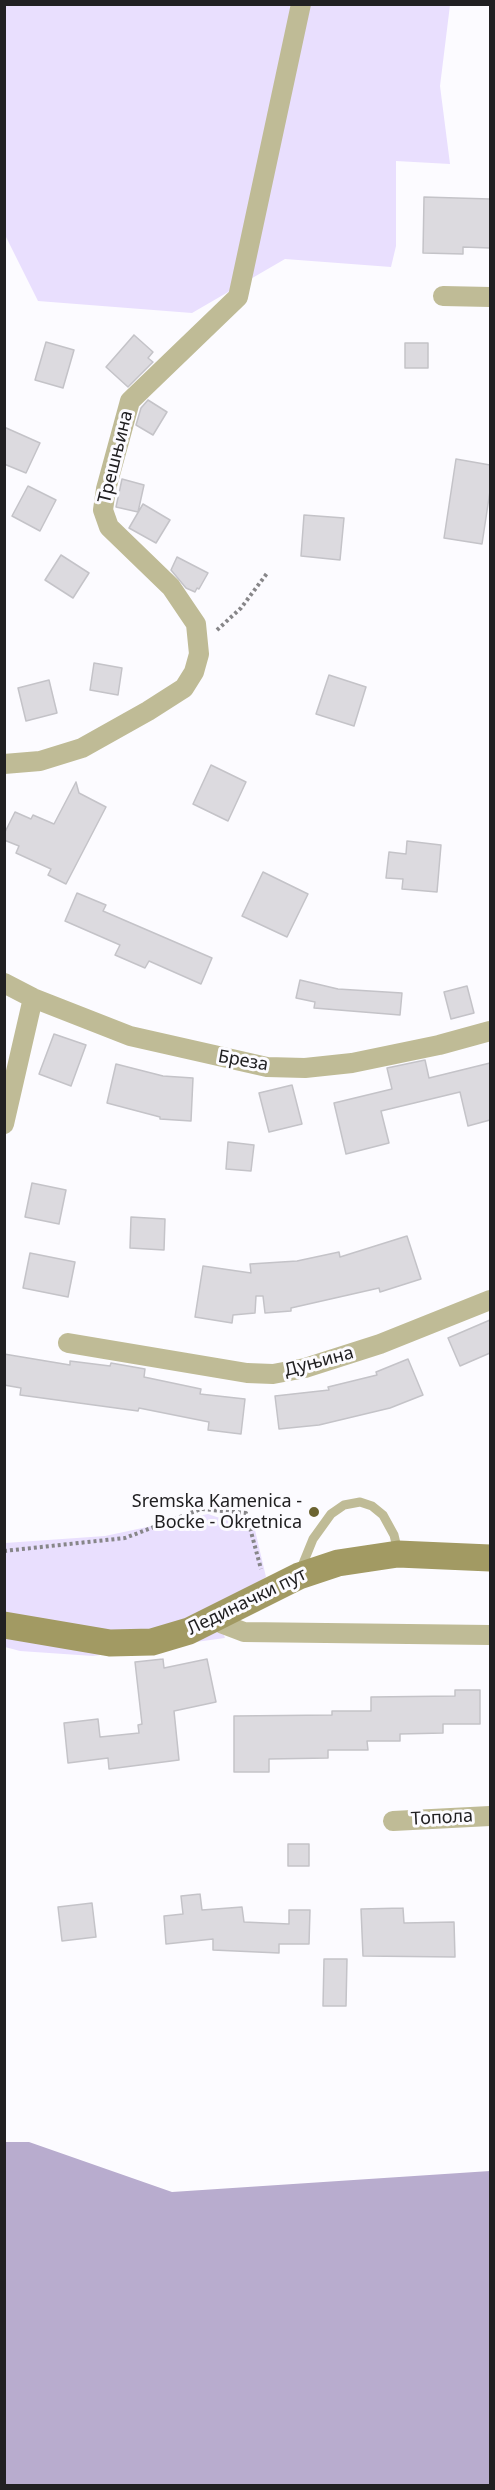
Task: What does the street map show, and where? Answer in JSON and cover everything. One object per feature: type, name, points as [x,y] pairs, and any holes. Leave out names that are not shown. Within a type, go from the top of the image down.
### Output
[{"type":"main road","name":"Лединачки пут","points":[[4,1625],[86,1640],[132,1644],[172,1638],[299,1576],[338,1563],[398,1554],[490,1558]]},
{"type":"street","name":"Трешњина","points":[[4,764],[40,761],[82,748],[184,688],[194,672],[199,654],[196,624],[171,587],[109,527],[103,510],[106,489],[130,401],[238,297],[301,4]]},
{"type":"street","points":[[443,296],[490,297]]},
{"type":"street","name":"Бреза","points":[[4,983],[33,998],[130,1036],[267,1067],[305,1068],[352,1063],[439,1045],[490,1031]]},
{"type":"street","points":[[4,1124],[33,998]]},
{"type":"street","name":"Дуњина","points":[[68,1343],[230,1371],[273,1374],[305,1368],[380,1344],[490,1300]]},
{"type":"street","points":[[213,1618],[244,1632],[490,1635]]},
{"type":"street","name":"Топола","points":[[393,1821],[490,1816]]},
{"type":"lane","points":[[299,1576],[313,1539],[331,1514],[344,1505],[360,1502],[372,1506],[383,1515],[394,1535],[398,1554]]},
{"type":"path","points":[[199,641],[219,628],[241,608],[268,572]]},
{"type":"path","points":[[4,1551],[125,1538],[201,1509],[246,1513],[267,1592]]},
{"type":"shaded area","points":[[5,5],[450,5],[440,86],[450,164],[396,161],[396,246],[391,267],[285,259],[192,313],[38,301],[5,235]]},
{"type":"shaded area","points":[[208,1514],[255,1530],[266,1577],[215,1611],[225,1638],[93,1656],[20,1651],[5,1647],[5,1543],[105,1536]]},
{"type":"shaded area","points":[[5,2142],[29,2142],[172,2192],[490,2171],[490,2485],[5,2485]]},
{"type":"building","points":[[424,197],[490,199],[490,248],[463,247],[463,254],[423,253]]},
{"type":"building","points":[[134,335],[153,352],[148,358],[153,362],[128,387],[106,367]]},
{"type":"building","points":[[46,342],[74,350],[63,388],[35,380]]},
{"type":"building","points":[[405,343],[428,343],[428,368],[405,368]]},
{"type":"building","points":[[148,400],[167,412],[153,435],[136,425],[141,408]]},
{"type":"building","points":[[4,427],[40,443],[26,473],[4,464]]},
{"type":"building","points":[[456,459],[490,465],[490,491],[482,544],[444,538]]},
{"type":"building","points":[[122,479],[144,485],[138,512],[116,507]]},
{"type":"building","points":[[28,486],[56,500],[40,531],[12,516]]},
{"type":"building","points":[[143,504],[170,520],[156,543],[129,528]]},
{"type":"building","points":[[304,515],[344,518],[340,560],[301,556]]},
{"type":"building","points":[[61,555],[89,573],[73,598],[45,580]]},
{"type":"building","points":[[177,557],[208,573],[195,592],[186,588],[171,570]]},
{"type":"building","points":[[94,663],[122,668],[118,695],[90,690]]},
{"type":"building","points":[[329,675],[366,687],[354,726],[316,714]]},
{"type":"building","points":[[49,680],[57,713],[26,721],[18,688]]},
{"type":"building","points":[[211,765],[246,782],[228,821],[193,804]]},
{"type":"building","points":[[76,782],[79,793],[106,807],[66,884],[48,875],[51,869],[16,853],[19,846],[4,840],[4,834],[15,812],[31,819],[33,815],[54,824]]},
{"type":"building","points":[[407,841],[441,845],[437,892],[402,889],[403,879],[386,878],[389,852],[406,854]]},
{"type":"building","points":[[263,872],[308,894],[287,937],[242,916]]},
{"type":"building","points":[[77,893],[106,905],[103,911],[212,958],[201,984],[149,961],[145,968],[115,955],[120,945],[65,921]]},
{"type":"building","points":[[300,980],[338,989],[402,993],[400,1015],[314,1008],[315,1002],[296,998]]},
{"type":"building","points":[[467,986],[474,1013],[451,1019],[444,992]]},
{"type":"building","points":[[54,1034],[86,1045],[71,1086],[39,1074]]},
{"type":"building","points":[[425,1060],[429,1078],[490,1063],[490,1120],[468,1126],[460,1092],[381,1111],[389,1143],[346,1154],[334,1103],[392,1089],[387,1068]]},
{"type":"building","points":[[116,1064],[163,1076],[193,1078],[191,1121],[160,1119],[160,1117],[107,1103]]},
{"type":"building","points":[[292,1085],[302,1124],[269,1132],[259,1093]]},
{"type":"building","points":[[228,1142],[254,1145],[251,1171],[226,1169]]},
{"type":"building","points":[[32,1183],[66,1190],[59,1224],[25,1217]]},
{"type":"building","points":[[131,1217],[165,1219],[164,1250],[130,1248]]},
{"type":"building","points":[[407,1236],[421,1279],[380,1292],[379,1288],[291,1308],[291,1311],[265,1313],[263,1296],[256,1296],[255,1313],[233,1315],[232,1323],[195,1317],[203,1266],[251,1273],[250,1264],[297,1261],[339,1252],[340,1257]]},
{"type":"building","points":[[30,1253],[75,1262],[68,1297],[23,1288]]},
{"type":"building","points":[[490,1320],[490,1353],[460,1366],[448,1338]]},
{"type":"building","points":[[4,1354],[70,1365],[70,1361],[110,1366],[111,1363],[145,1369],[144,1377],[201,1389],[200,1394],[245,1399],[241,1434],[208,1430],[209,1422],[139,1408],[138,1411],[20,1395],[21,1388],[4,1385]]},
{"type":"building","points":[[408,1359],[423,1395],[390,1408],[319,1425],[279,1429],[275,1396],[329,1390],[328,1387],[377,1375],[376,1372]]},
{"type":"building","points":[[163,1659],[164,1668],[207,1659],[216,1702],[174,1711],[179,1760],[109,1769],[108,1758],[68,1763],[64,1723],[98,1719],[100,1737],[139,1733],[138,1725],[142,1724],[135,1662]]},
{"type":"building","points":[[455,1690],[480,1690],[480,1724],[443,1724],[443,1733],[400,1734],[400,1741],[367,1741],[368,1750],[328,1750],[328,1758],[269,1759],[269,1772],[234,1772],[234,1716],[332,1715],[332,1711],[371,1711],[371,1697],[455,1696]]},
{"type":"building","points":[[288,1844],[309,1844],[309,1866],[288,1866]]},
{"type":"building","points":[[200,1894],[202,1910],[242,1907],[244,1922],[289,1924],[289,1910],[310,1910],[309,1944],[279,1944],[279,1953],[213,1950],[213,1939],[166,1944],[164,1916],[183,1914],[181,1896]]},
{"type":"building","points":[[92,1903],[96,1937],[62,1941],[58,1907]]},
{"type":"building","points":[[403,1908],[404,1923],[454,1922],[455,1957],[363,1956],[361,1909]]},
{"type":"building","points":[[324,1959],[347,1959],[346,2006],[323,2006]]},
{"type":"place","name":"Sremska Kamenica - Bocke - Okretnica","points":[[314,1512]]}]
